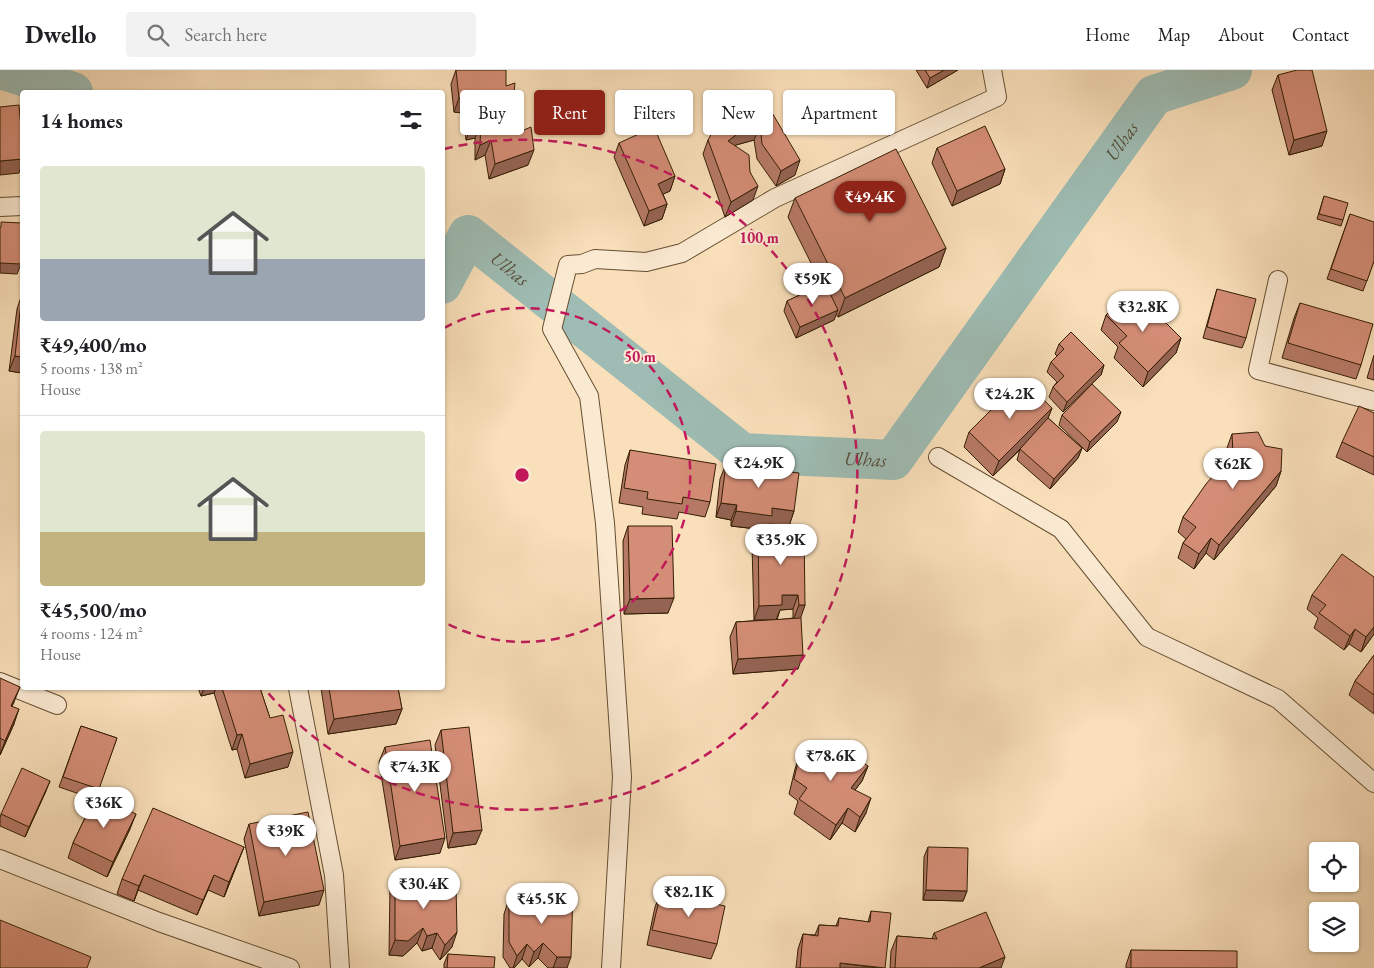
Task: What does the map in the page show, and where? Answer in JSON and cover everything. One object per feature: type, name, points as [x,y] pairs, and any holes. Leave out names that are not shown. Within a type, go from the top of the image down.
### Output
[{"type":"street","points":[[611,968],[622,777],[605,523],[589,396],[552,329],[568,264],[582,264],[595,259],[646,262],[682,253],[775,198],[997,96],[992,70]]},
{"type":"street","points":[[0,207],[20,206]]},
{"type":"street","points":[[1278,280],[1258,370],[1374,401]]},
{"type":"street","points":[[938,457],[1061,528],[1147,637],[1278,699],[1374,784]]},
{"type":"street","points":[[0,682],[57,705]]},
{"type":"street","points":[[298,690],[334,875],[340,968]]},
{"type":"street","points":[[0,859],[159,922],[290,968]]},
{"type":"building","points":[[456,70],[506,70],[506,86],[515,83],[514,90],[460,90],[459,98]]},
{"type":"building","points":[[925,70],[944,70],[930,78]]},
{"type":"building","points":[[1297,70],[1312,70],[1327,131],[1294,140],[1278,75]]},
{"type":"building","points":[[19,105],[20,159],[0,161],[0,107]]},
{"type":"building","points":[[773,114],[783,131],[783,135],[785,135],[800,160],[781,171],[762,144],[761,135],[773,135]]},
{"type":"building","points":[[985,126],[1005,169],[957,191],[937,148]]},
{"type":"building","points":[[531,127],[534,150],[495,164],[491,140],[480,145],[480,135],[524,135],[524,130]]},
{"type":"building","points":[[636,135],[657,135],[675,176],[658,184],[667,204],[649,211],[619,143]]},
{"type":"building","points":[[711,135],[736,135],[728,141],[749,155],[750,172],[758,186],[731,202],[708,140]]},
{"type":"building","points":[[896,149],[946,248],[845,298],[795,198]]},
{"type":"building","points":[[1324,196],[1348,203],[1343,220],[1319,214]]},
{"type":"building","points":[[1350,214],[1374,222],[1374,261],[1367,281],[1331,269]]},
{"type":"building","points":[[1,222],[20,223],[20,264],[0,263]]},
{"type":"building","points":[[825,283],[838,310],[800,327],[787,301]]},
{"type":"building","points":[[1217,289],[1256,299],[1246,338],[1207,327]]},
{"type":"building","points":[[1127,294],[1148,315],[1153,310],[1181,338],[1148,372],[1119,343],[1127,336],[1106,315]]},
{"type":"building","points":[[1300,303],[1373,324],[1361,365],[1288,343]]},
{"type":"building","points":[[20,312],[20,357],[15,356]]},
{"type":"building","points":[[1071,332],[1104,365],[1067,402],[1053,387],[1064,376],[1051,362],[1064,349],[1059,344]]},
{"type":"building","points":[[1022,379],[1052,408],[999,461],[969,432]]},
{"type":"building","points":[[1092,384],[1121,412],[1090,442],[1062,415]]},
{"type":"building","points":[[1359,406],[1374,413],[1374,457],[1342,442]]},
{"type":"building","points":[[1048,418],[1082,448],[1054,479],[1020,449]]},
{"type":"building","points":[[1258,432],[1265,446],[1282,449],[1281,471],[1219,545],[1211,538],[1199,554],[1183,543],[1196,527],[1183,517],[1206,484],[1233,453],[1232,434]]},
{"type":"building","points":[[630,450],[716,464],[710,502],[683,497],[682,504],[647,499],[648,492],[624,488]]},
{"type":"building","points":[[726,464],[799,473],[794,511],[772,508],[772,516],[736,511],[737,505],[721,503]]},
{"type":"building","points":[[628,526],[672,526],[674,598],[630,599]]},
{"type":"building","points":[[758,530],[804,530],[805,605],[799,605],[798,595],[782,595],[782,605],[759,606]]},
{"type":"building","points":[[1342,554],[1374,577],[1374,627],[1366,637],[1355,629],[1350,636],[1319,613],[1326,605],[1312,595]]},
{"type":"building","points":[[801,618],[803,655],[738,659],[736,622]]},
{"type":"building","points":[[1374,655],[1374,695],[1355,681]]},
{"type":"building","points":[[0,678],[20,687],[11,706],[19,709],[5,741],[0,738]]},
{"type":"building","points":[[223,690],[261,690],[270,718],[283,715],[293,752],[250,764],[242,734],[237,735]]},
{"type":"building","points":[[329,690],[398,690],[402,709],[334,719]]},
{"type":"building","points":[[81,726],[117,738],[99,789],[63,777]]},
{"type":"building","points":[[469,727],[482,830],[453,833],[441,730]]},
{"type":"building","points":[[430,740],[445,838],[400,846],[385,747]]},
{"type":"building","points":[[821,744],[832,753],[838,745],[868,766],[851,788],[871,798],[860,817],[848,808],[836,825],[799,799],[807,788],[794,779],[800,754]]},
{"type":"building","points":[[22,768],[50,781],[29,827],[1,814]]},
{"type":"building","points":[[96,795],[136,814],[113,862],[73,843]]},
{"type":"building","points":[[153,808],[244,847],[229,882],[214,875],[203,900],[144,875],[139,886],[122,879]]},
{"type":"building","points":[[308,812],[324,890],[264,902],[249,824]]},
{"type":"building","points":[[928,847],[968,848],[967,891],[926,890]]},
{"type":"building","points":[[395,873],[413,873],[413,886],[421,886],[421,892],[447,892],[447,886],[456,886],[457,932],[445,945],[437,933],[427,936],[423,928],[408,941],[395,940]]},
{"type":"building","points":[[554,890],[573,891],[571,957],[557,957],[543,943],[534,952],[527,944],[517,956],[509,942],[509,899],[530,900],[530,908],[554,909]]},
{"type":"building","points":[[661,892],[725,906],[717,944],[652,930]]},
{"type":"building","points":[[871,911],[891,913],[885,968],[840,963],[840,968],[800,968],[803,934],[818,936],[819,925],[838,926],[839,918],[870,922]]},
{"type":"building","points":[[986,912],[1005,957],[979,968],[895,968],[897,936],[937,939],[934,933]]},
{"type":"building","points":[[0,920],[91,957],[87,968],[0,968]]},
{"type":"building","points":[[1131,950],[1237,951],[1237,968],[1131,968]]},
{"type":"building","points":[[448,954],[495,957],[494,968],[447,968]]},
{"type":"waterway","name":"Ulhas","points":[[4,70],[67,90]]},
{"type":"waterway","name":"Ulhas","points":[[445,278],[468,235],[742,453],[893,460],[1154,95],[1232,70]]}]
